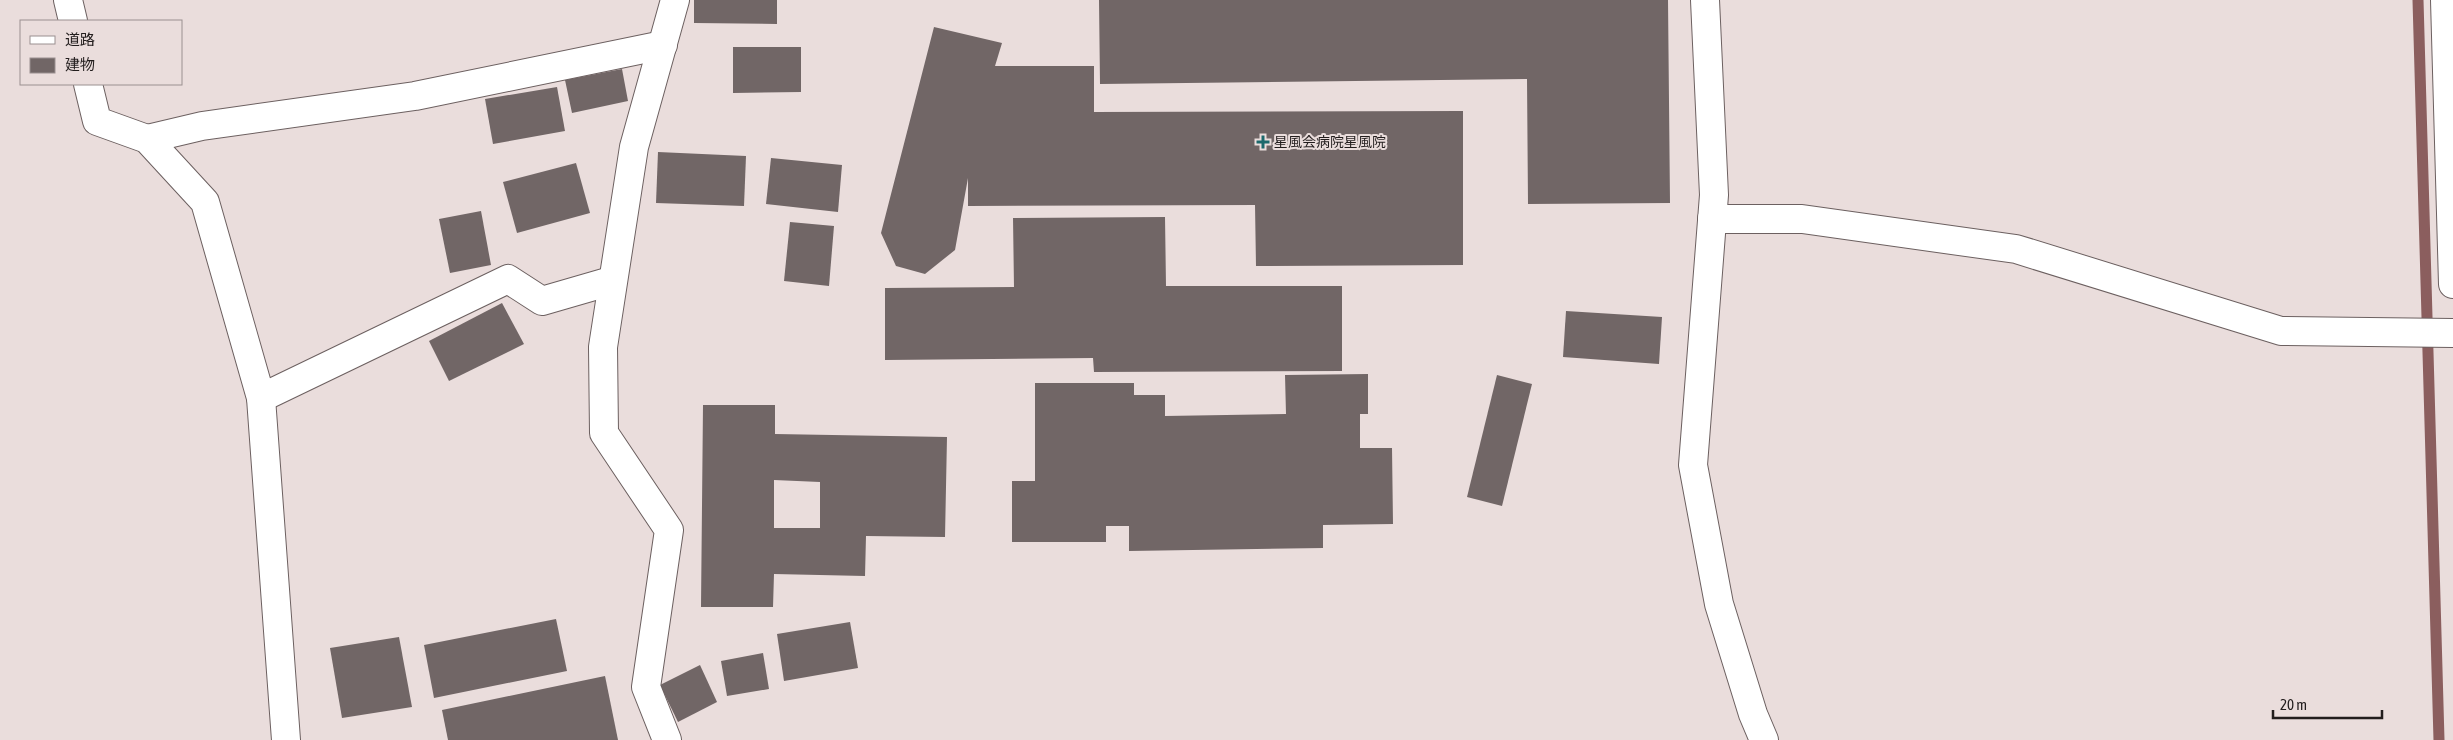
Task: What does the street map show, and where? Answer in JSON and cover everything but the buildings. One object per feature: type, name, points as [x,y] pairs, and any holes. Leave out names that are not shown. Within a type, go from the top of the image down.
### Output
[{"type":"street","points":[[68,0],[73,20]]},
{"type":"street","points":[[667,740],[646,687],[669,530],[604,433],[602,347],[611,281],[618,255],[634,147],[674,0]]},
{"type":"street","points":[[1705,0],[1714,195],[1693,465],[1719,604],[1753,714],[1764,740]]},
{"type":"street","points":[[2445,0],[2453,284]]},
{"type":"street","points":[[147,140],[202,126],[415,96],[663,45]]},
{"type":"street","points":[[88,85],[97,121],[147,140],[205,202],[261,398],[286,740]]},
{"type":"street","points":[[1712,219],[1802,219],[2016,249],[2281,331],[2453,333]]},
{"type":"street","points":[[261,398],[508,279],[542,301],[611,281]]},
{"type":"waterway","points":[[2418,0],[2439,740]]},
{"type":"place","name":"星風会病院星風院","points":[[1263,142]]}]
